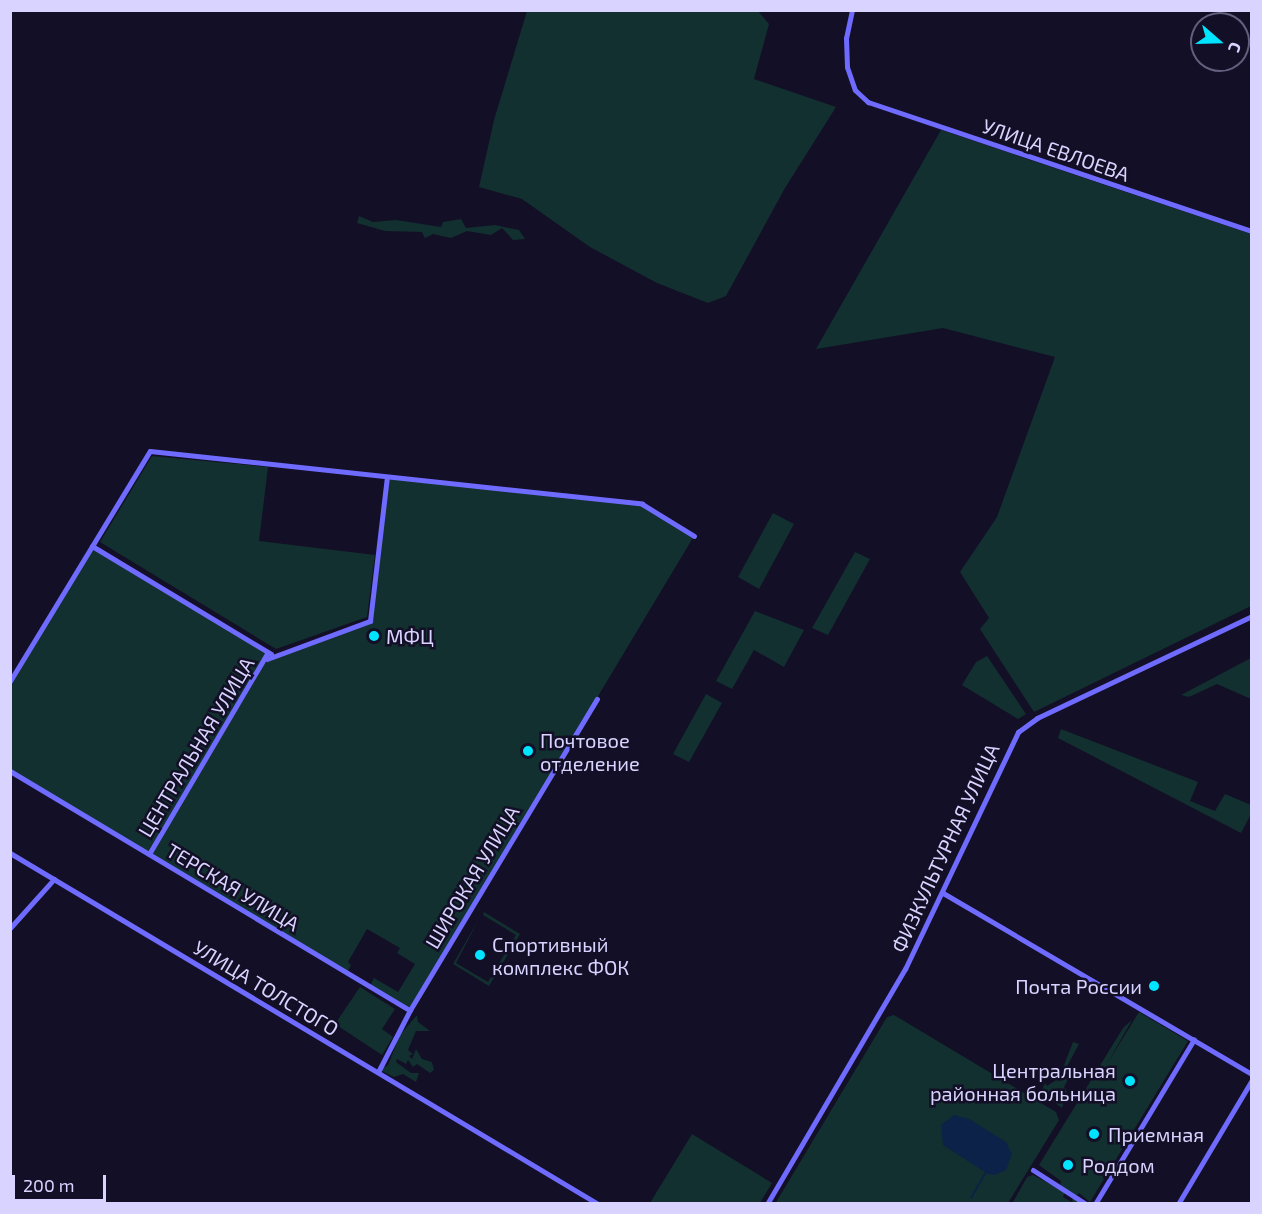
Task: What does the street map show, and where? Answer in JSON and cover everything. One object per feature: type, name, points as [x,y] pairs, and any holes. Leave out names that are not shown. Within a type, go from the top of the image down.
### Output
[{"type":"street","name":"УЛИЦА ЕВЛОЕВА","points":[[852,10],[845,51],[855,90],[868,102],[1251,231]]},
{"type":"street","points":[[10,681],[150,451],[642,504],[694,536]]},
{"type":"street","name":"ЦЕНТРАЛЬНАЯ УЛИЦА","points":[[149,854],[268,656],[275,656],[370,621],[387,477]]},
{"type":"street","points":[[92,546],[268,656]]},
{"type":"street","name":"ФИЗКУЛЬТУРНАЯ УЛИЦА","points":[[767,1203],[905,969],[943,893],[1002,760],[1022,728],[1251,616]]},
{"type":"street","name":"ШИРОКАЯ УЛИЦА","points":[[378,1072],[410,1010],[597,699]]},
{"type":"street","name":"ТЕРСКАЯ УЛИЦА","points":[[10,771],[410,1010]]},
{"type":"street","name":"УЛИЦА ТОЛСТОГО","points":[[10,853],[598,1203]]},
{"type":"street","points":[[10,928],[54,879]]},
{"type":"street","points":[[943,893],[1251,1074]]},
{"type":"street","points":[[1095,1203],[1194,1039]]},
{"type":"street","points":[[1178,1203],[1251,1080]]},
{"type":"street","points":[[1033,1170],[1086,1203]]},
{"type":"green space","points":[[527,11],[758,11],[769,24],[754,79],[836,107],[785,188],[726,296],[708,303],[657,283],[590,247],[522,199],[479,187],[494,120]]},
{"type":"green space","points":[[941,130],[1251,234],[1251,606],[1034,712],[980,629],[989,618],[960,572],[997,517],[1055,357],[943,328],[816,349]]},
{"type":"green space","points":[[359,216],[373,222],[396,220],[441,227],[443,222],[461,219],[466,228],[495,225],[519,230],[525,239],[513,240],[502,228],[491,235],[467,231],[451,238],[433,234],[425,238],[422,232],[385,231],[357,223]]},
{"type":"green space","points":[[152,456],[268,467],[259,541],[375,555],[367,617],[276,649],[100,542]]},
{"type":"green space","points":[[387,477],[642,504],[694,536],[410,1010],[370,986],[374,978],[398,992],[415,964],[397,953],[400,948],[367,929],[348,962],[351,965],[347,973],[11,771],[11,681],[92,546],[275,656],[370,621]]},
{"type":"green space","points":[[773,513],[794,524],[759,589],[738,577]]},
{"type":"green space","points":[[855,552],[870,559],[828,635],[812,628]]},
{"type":"green space","points":[[755,611],[804,630],[784,667],[754,650],[732,689],[716,681]]},
{"type":"green space","points":[[987,656],[1026,714],[1018,719],[962,685],[976,662]]},
{"type":"green space","points":[[1251,658],[1251,699],[1217,684],[1189,697],[1181,695]]},
{"type":"green space","points":[[706,694],[722,703],[689,762],[673,754]]},
{"type":"green space","points":[[1061,729],[1198,782],[1190,801],[1215,811],[1225,794],[1251,805],[1251,814],[1241,833],[1058,738]]},
{"type":"green space","points":[[484,912],[520,934],[489,986],[453,964],[479,919],[456,963],[488,982],[516,935],[483,915]]},
{"type":"green space","points":[[360,987],[395,1009],[382,1029],[393,1037],[382,1055],[335,1024]]},
{"type":"green space","name":"Центральная районная больница","points":[[1139,1012],[1188,1041],[1090,1202],[1079,1193],[1076,1196],[1060,1186],[1061,1181],[1039,1165],[1123,1028],[1132,1020],[1107,1064]]},
{"type":"green space","points":[[417,1015],[418,1022],[430,1031],[416,1031],[408,1050],[413,1054],[409,1056],[412,1059],[416,1049],[422,1059],[432,1062],[434,1070],[430,1073],[417,1064],[413,1067],[408,1060],[406,1064],[397,1059],[396,1062],[411,1073],[419,1073],[416,1082],[403,1074],[394,1077],[380,1070],[388,1065],[400,1035]]},
{"type":"green space","points":[[894,1015],[1056,1112],[1059,1120],[1008,1203],[775,1204],[887,1017]]},
{"type":"green space","points":[[1073,1042],[1079,1044],[1065,1070],[1071,1074],[1064,1087],[1067,1092],[1062,1108],[1041,1092],[1045,1083],[1047,1086],[1059,1078]]},
{"type":"green space","points":[[692,1134],[772,1183],[760,1203],[650,1203]]},
{"type":"green space","points":[[1033,1175],[1065,1192],[1063,1197],[1073,1203],[1072,1199],[1077,1198],[1083,1203],[1012,1204],[1027,1177]]},
{"type":"water","points":[[954,1115],[969,1119],[1006,1142],[1012,1154],[1006,1170],[995,1175],[988,1174],[943,1145],[941,1125]]},
{"type":"waterway","points":[[971,1198],[986,1172]]},
{"type":"place","name":"МФЦ","points":[[374,636]]},
{"type":"place","name":"Почтовое отделение","points":[[528,751]]},
{"type":"place","name":"Спортивный комплекс ФОК","points":[[480,955]]},
{"type":"place","name":"Почта России","points":[[1154,986]]},
{"type":"place","name":"Центральная районная больница","points":[[1130,1081]]},
{"type":"place","name":"Приемная","points":[[1094,1134]]},
{"type":"place","name":"Роддом","points":[[1068,1165]]}]
